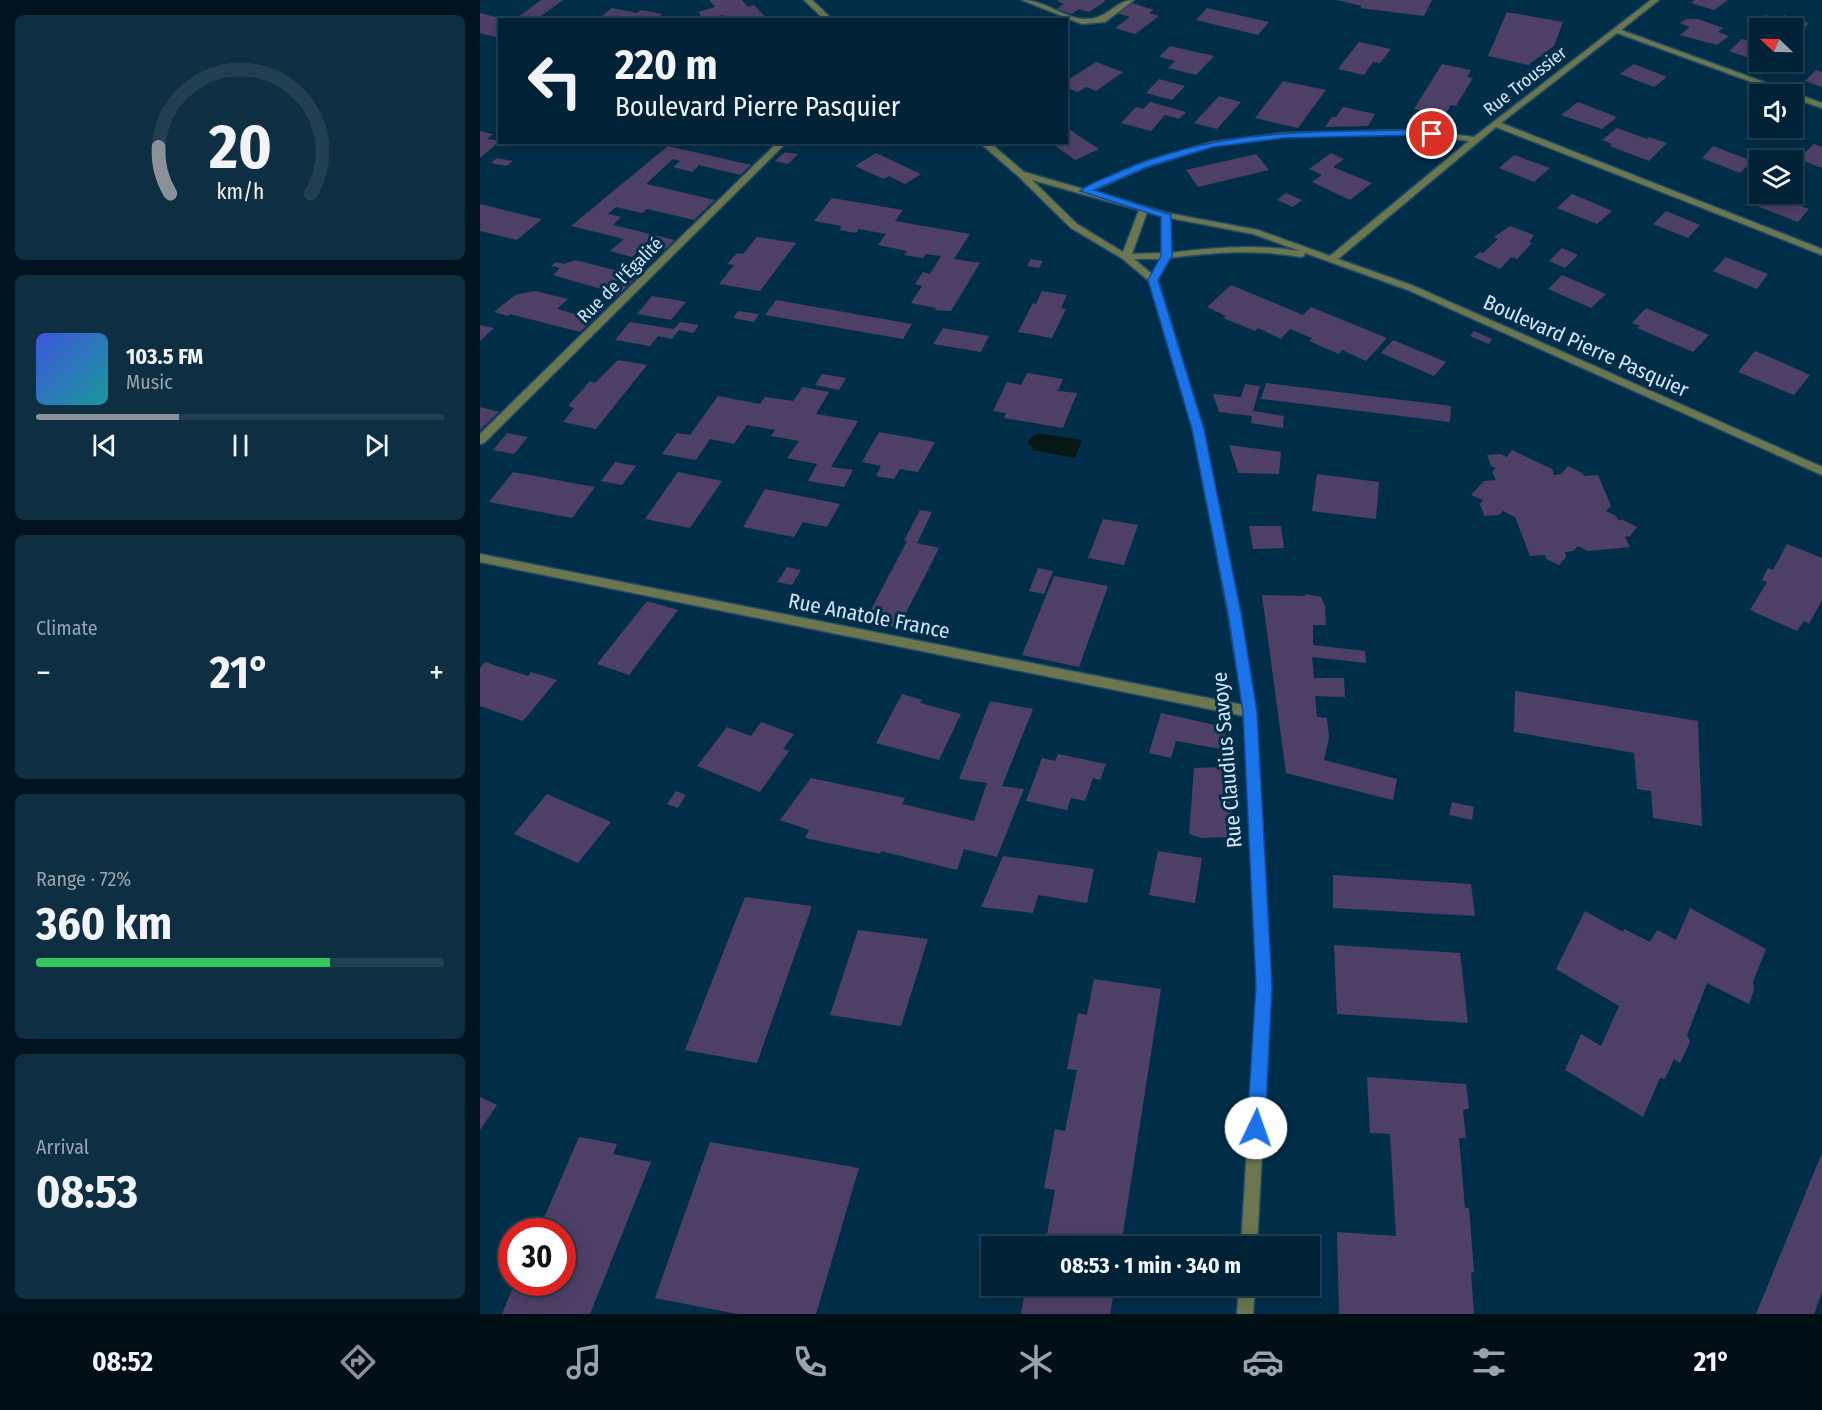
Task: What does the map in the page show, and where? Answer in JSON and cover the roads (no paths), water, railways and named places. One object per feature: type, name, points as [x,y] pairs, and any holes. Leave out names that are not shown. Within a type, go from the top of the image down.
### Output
[{"type":"street","points":[[808,0],[828,18]]},
{"type":"street","points":[[1026,0],[1082,22],[1102,20],[1130,0]]},
{"type":"street","name":"Rue Troussier","points":[[1332,259],[1495,124],[1655,0]]},
{"type":"street","points":[[1617,31],[1762,84]]},
{"type":"street","points":[[1803,99],[1822,106]]},
{"type":"street","points":[[1495,124],[1822,252]]},
{"type":"street","points":[[1085,191],[1144,165],[1212,144],[1283,135],[1417,132],[1476,140]]},
{"type":"street","name":"Rue de l'Égalité","points":[[480,440],[781,144]]},
{"type":"street","points":[[984,144],[1021,174],[1074,226],[1126,257],[1153,280],[1166,256],[1166,215]]},
{"type":"street","name":"Boulevard Pierre Pasquier","points":[[1021,174],[1166,215],[1255,232],[1411,288],[1822,471]]},
{"type":"street","points":[[1126,257],[1144,208]]},
{"type":"street","name":"Boulevard Pierre Pasquier","points":[[1126,257],[1166,256],[1216,249],[1269,249],[1332,259]]},
{"type":"street","name":"Rue Claudius Savoye","points":[[1153,280],[1198,429],[1234,613],[1250,712],[1264,986],[1250,1236]]},
{"type":"street","name":"Rue Anatole France","points":[[480,558],[1250,712]]},
{"type":"street","points":[[1245,1314],[1246,1296]]}]
